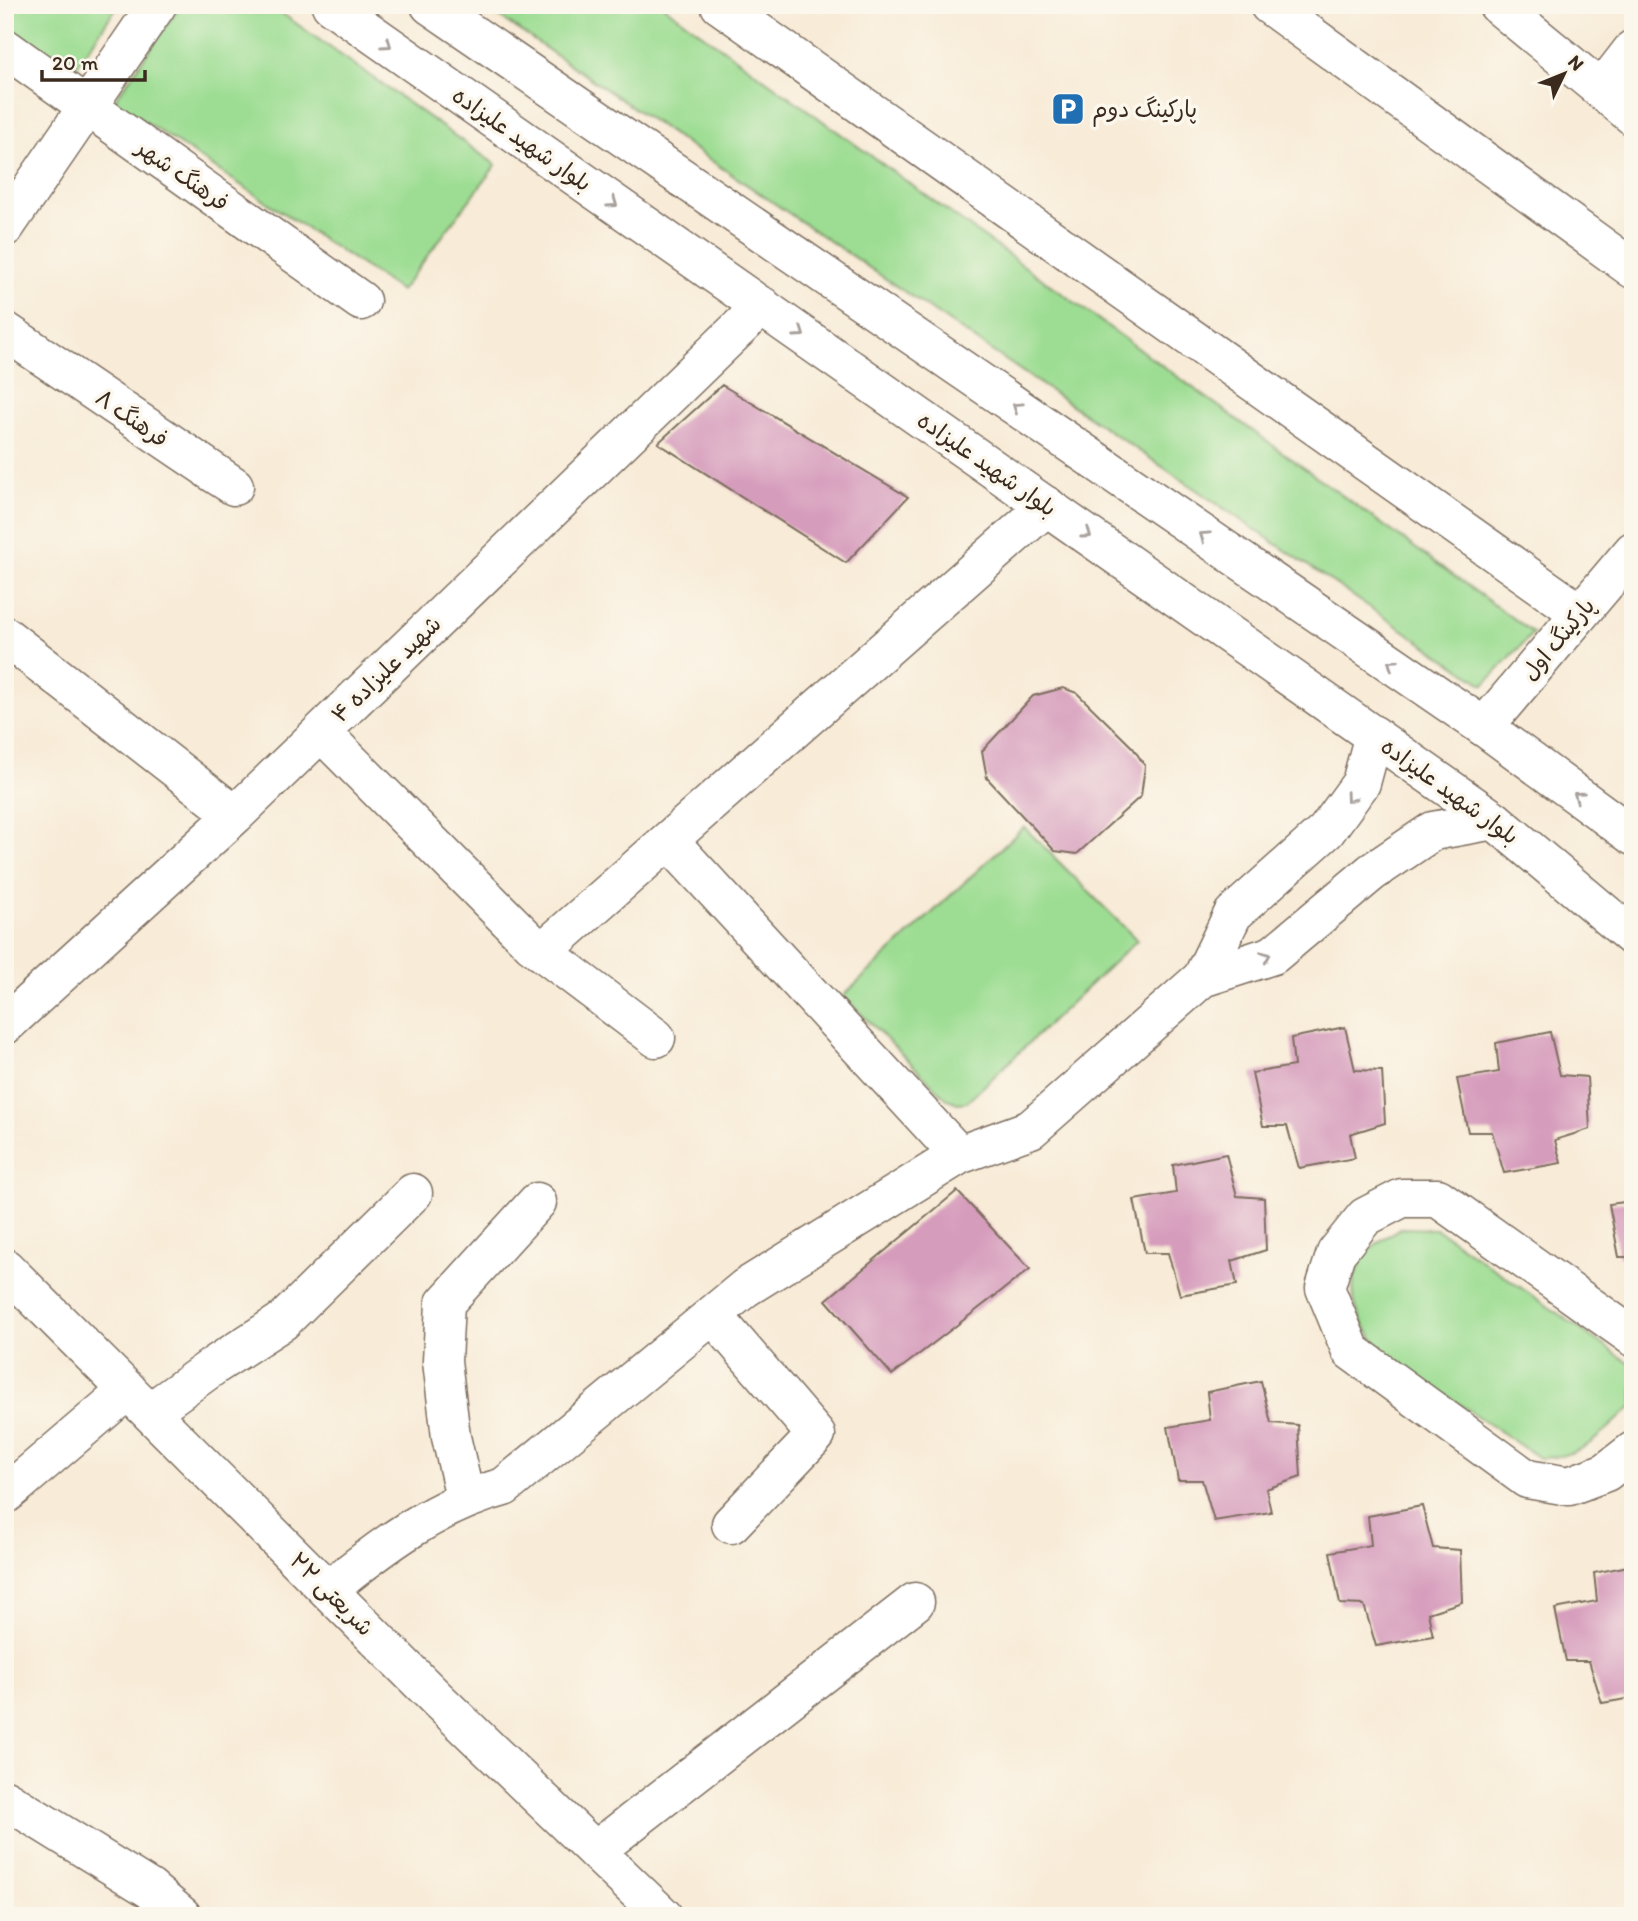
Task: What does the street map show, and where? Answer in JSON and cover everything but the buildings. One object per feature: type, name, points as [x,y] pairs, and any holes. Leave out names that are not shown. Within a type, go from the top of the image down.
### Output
[{"type":"street","points":[[5,227],[157,5]]},
{"type":"street","name":"بلوار شهید علیزاده","points":[[331,5],[1494,820],[1633,937]]},
{"type":"street","points":[[430,5],[1484,727],[1633,836]]},
{"type":"street","points":[[720,5],[1580,613]]},
{"type":"street","points":[[1498,5],[1633,116]]},
{"type":"street","points":[[1280,8],[1633,269]]},
{"type":"street","name":"فرهنگ شهر","points":[[5,48],[361,301]]},
{"type":"street","points":[[1602,89],[1633,49]]},
{"type":"street","name":"شهید علیزاده ۴","points":[[5,1026],[235,815],[762,306]]},
{"type":"street","name":"فرهنگ ۸","points":[[5,331],[234,486],[209,470]]},
{"type":"street","points":[[542,952],[1047,506]]},
{"type":"street","name":"پارکینگ اول","points":[[1484,727],[1633,551]]},
{"type":"street","points":[[5,636],[235,815]]},
{"type":"street","points":[[321,732],[542,952],[656,1038]]},
{"type":"street","points":[[328,1590],[383,1545],[466,1497],[503,1487],[745,1288],[959,1155],[1031,1129],[1202,978],[1233,914],[1326,831],[1361,783],[1374,735]]},
{"type":"street","points":[[1202,978],[1273,955],[1372,872],[1433,831],[1494,820]]},
{"type":"street","points":[[669,841],[959,1155]]},
{"type":"street","points":[[5,1495],[139,1401],[215,1365],[284,1321],[413,1193]]},
{"type":"street","points":[[1633,1337],[1438,1198],[1402,1198],[1365,1217],[1336,1253],[1325,1288],[1351,1351],[1527,1479],[1569,1486],[1606,1472],[1633,1451]]},
{"type":"street","points":[[466,1497],[451,1437],[442,1361],[445,1303],[537,1202]]},
{"type":"street","name":"شریعتی ۲۲","points":[[5,1268],[328,1590],[663,1916]]},
{"type":"street","points":[[713,1315],[816,1435],[731,1524]]},
{"type":"street","points":[[595,1851],[915,1602]]},
{"type":"street","points":[[5,1799],[149,1889],[182,1916]]},
{"type":"green space","points":[[5,5],[118,5],[72,73],[5,27]]},
{"type":"green space","points":[[181,5],[270,5],[496,165],[401,291],[114,101]]},
{"type":"green space","points":[[482,5],[662,5],[1533,633],[1484,685]]},
{"type":"green space","points":[[1024,827],[1137,940],[967,1102],[958,1103],[947,1099],[843,996]]},
{"type":"green space","points":[[1401,1228],[1437,1229],[1633,1366],[1633,1406],[1601,1435],[1580,1449],[1555,1457],[1539,1458],[1404,1368],[1373,1338],[1362,1321],[1355,1303],[1353,1287],[1357,1270],[1366,1255],[1380,1241]]},
{"type":"place","name":"پارکینگ دوم","points":[[1068,109]]}]
